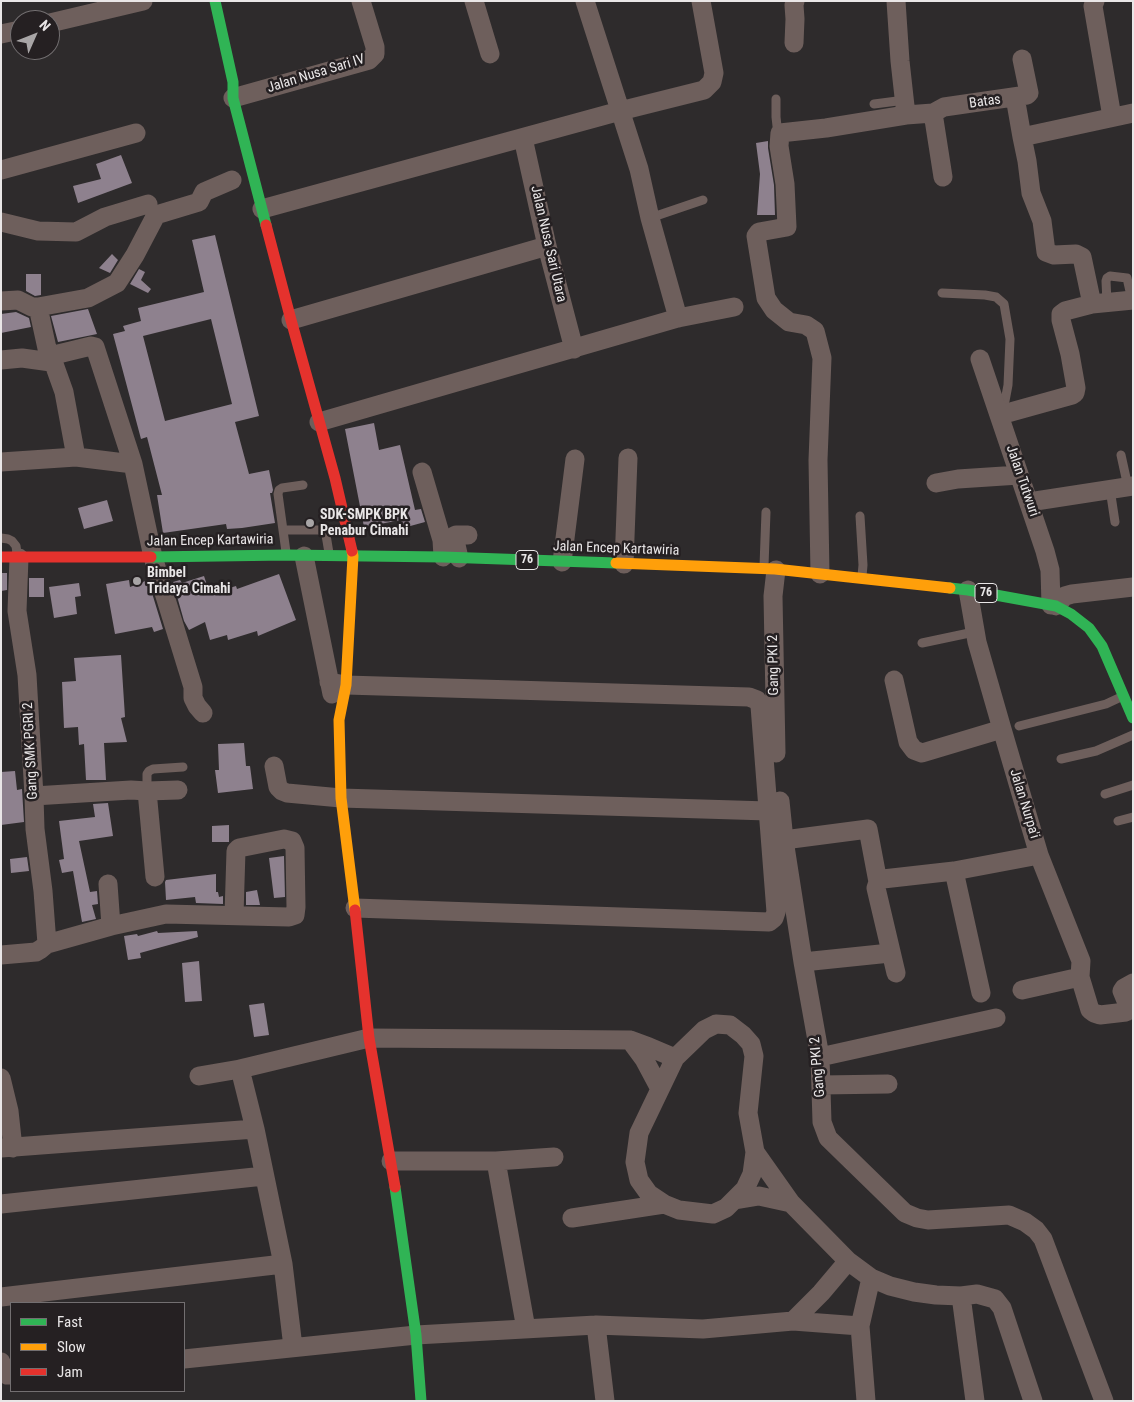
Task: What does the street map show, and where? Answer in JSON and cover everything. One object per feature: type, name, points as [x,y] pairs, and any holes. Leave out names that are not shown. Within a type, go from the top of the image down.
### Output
[{"type":"street","points":[[60,21],[142,1]]},
{"type":"street","points":[[215,1],[233,90],[262,209],[335,478],[353,556],[337,684],[341,798],[369,1038],[391,1161],[416,1335],[421,1401]]},
{"type":"street","name":"Jalan Nusa Sari IV","points":[[233,90],[369,60],[374,54],[375,47],[361,1]]},
{"type":"street","points":[[474,1],[490,54]]},
{"type":"street","points":[[585,1],[639,169],[650,218],[678,318]]},
{"type":"street","points":[[262,209],[620,111],[704,90],[712,82],[714,73],[701,1]]},
{"type":"street","points":[[794,1],[794,43]]},
{"type":"street","points":[[896,1],[900,61],[906,108]]},
{"type":"street","points":[[1095,1],[1093,6],[1112,117]]},
{"type":"street","name":"Batas","points":[[780,133],[826,128],[906,108],[934,113],[944,108],[1027,95],[1029,93],[1022,59]]},
{"type":"street","points":[[1015,97],[1031,193],[1042,221],[1046,252],[1054,256],[1076,254],[1082,257],[1100,303]]},
{"type":"street","points":[[1022,138],[1133,112]]},
{"type":"street","points":[[934,113],[943,177]]},
{"type":"street","points":[[1,170],[136,133]]},
{"type":"street","points":[[780,133],[778,146],[785,184],[787,227],[758,232],[756,236],[766,298],[774,310],[789,322],[806,325],[815,331],[822,358],[818,460],[820,574]]},
{"type":"street","name":"Jalan Nusa Sari Utara","points":[[524,138],[547,246],[574,349]]},
{"type":"street","points":[[1,301],[18,300],[32,307],[38,307],[88,298],[117,283],[135,255],[156,215],[199,202],[204,192],[232,180]]},
{"type":"street","points":[[1,222],[38,231],[76,232],[105,217],[148,204]]},
{"type":"street","points":[[291,320],[547,246]]},
{"type":"street","points":[[999,414],[1075,393],[1076,388],[1070,354],[1061,314],[1065,311],[1100,303],[1132,300]]},
{"type":"street","points":[[38,307],[50,356],[91,346],[95,347],[133,464],[153,557],[193,687],[193,698],[197,706],[204,713]]},
{"type":"street","points":[[319,422],[678,318],[734,308]]},
{"type":"street","points":[[1,360],[22,358],[54,364],[64,392],[76,456]]},
{"type":"street","name":"Jalan Tutwuri","points":[[980,359],[1045,552],[1050,570],[1053,605]]},
{"type":"street","points":[[1,462],[76,456],[133,464]]},
{"type":"street","points":[[624,564],[628,458]]},
{"type":"street","points":[[562,562],[575,460]]},
{"type":"street","points":[[422,472],[442,540],[451,558]]},
{"type":"street","points":[[936,483],[970,478],[1019,475]]},
{"type":"street","points":[[1029,502],[1124,487]]},
{"type":"street","points":[[451,558],[454,536],[456,534],[468,535]]},
{"type":"street","points":[[295,555],[337,684]]},
{"type":"street","name":"Jalan Encep Kartawiria","points":[[10,558],[295,555],[451,558],[771,569],[968,590],[1053,605],[1072,614],[1089,628],[1102,646],[1133,718]]},
{"type":"street","name":"Gang SMK PGRI 2","points":[[10,558],[27,675],[35,829],[44,891],[47,944]]},
{"type":"street","name":"Gang PKI 2","points":[[771,569],[775,751],[784,840],[820,1057],[822,1122],[828,1138],[905,1212],[917,1218],[928,1220],[1009,1215],[1025,1222],[1036,1230],[1043,1239],[1104,1401]]},
{"type":"street","points":[[1053,605],[1065,596],[1072,594],[1133,587]]},
{"type":"street","name":"Jalan Nurpa'i","points":[[968,590],[974,632],[1010,728],[1039,855],[1081,961],[1080,977],[1090,1010],[1100,1015],[1128,1011],[1129,1008],[1122,991],[1133,983]]},
{"type":"street","points":[[894,680],[908,742],[914,750],[922,753],[1010,728]]},
{"type":"street","points":[[337,684],[750,697],[757,700],[760,706],[776,912],[774,918],[769,922],[355,908]]},
{"type":"street","points":[[274,766],[278,787],[282,791],[341,798],[768,811]]},
{"type":"street","points":[[34,796],[131,790],[178,790]]},
{"type":"street","points":[[147,791],[155,877]]},
{"type":"street","points":[[784,840],[868,829],[878,882],[876,888],[896,972]]},
{"type":"street","points":[[1,955],[36,952],[47,944],[111,926],[166,914],[289,917],[295,915],[295,848],[292,841],[284,839],[240,848],[236,851],[234,915]]},
{"type":"street","points":[[878,882],[883,879],[954,871],[1039,855]]},
{"type":"street","points":[[954,871],[981,994]]},
{"type":"street","points":[[108,884],[111,926]]},
{"type":"street","points":[[803,962],[890,952]]},
{"type":"street","points":[[1022,990],[1080,977]]},
{"type":"street","points":[[820,1057],[996,1018]]},
{"type":"street","points":[[716,1024],[730,1025],[743,1035],[750,1044],[754,1056],[748,1113],[755,1152],[752,1174],[745,1190],[726,1208],[713,1214],[679,1210],[664,1204],[649,1194],[639,1180],[635,1162],[639,1133],[660,1089],[675,1058],[704,1030],[716,1024]]},
{"type":"street","points":[[199,1076],[240,1069],[369,1038],[630,1040],[675,1058]]},
{"type":"street","points":[[630,1040],[644,1059],[660,1089]]},
{"type":"street","points":[[240,1069],[255,1129],[283,1264],[293,1347]]},
{"type":"street","points":[[1,1078],[9,1111],[7,1148],[255,1129]]},
{"type":"street","points":[[821,1085],[888,1084]]},
{"type":"street","points":[[755,1152],[791,1203],[848,1261],[871,1278],[890,1286],[914,1292],[961,1296],[977,1294],[995,1299],[1002,1308],[1033,1401]]},
{"type":"street","points":[[391,1161],[496,1161],[554,1157]]},
{"type":"street","points":[[496,1161],[526,1329]]},
{"type":"street","points":[[1,1204],[264,1176]]},
{"type":"street","points":[[735,1200],[758,1196],[791,1203]]},
{"type":"street","points":[[572,1218],[664,1204]]},
{"type":"street","points":[[793,1321],[820,1294],[848,1261]]},
{"type":"street","points":[[1,1297],[283,1264]]},
{"type":"street","points":[[866,1401],[860,1326],[871,1278]]},
{"type":"street","points":[[961,1296],[975,1401]]},
{"type":"street","points":[[185,1359],[416,1335],[596,1325],[703,1330],[793,1321],[860,1326]]},
{"type":"street","points":[[596,1325],[605,1401]]},
{"type":"street","points":[[1,1362],[3,1370],[7,1375],[10,1375]]},
{"type":"lane","points":[[776,98],[776,118],[780,133]]},
{"type":"lane","points":[[874,104],[906,108]]},
{"type":"lane","points":[[650,218],[703,200]]},
{"type":"lane","points":[[1100,303],[1107,278],[1110,276],[1127,278],[1132,300]]},
{"type":"lane","points":[[942,293],[985,295],[996,297],[1004,304],[1010,338],[1008,385],[1005,401],[999,414]]},
{"type":"lane","points":[[1115,522],[1124,487],[1121,455]]},
{"type":"lane","points":[[295,555],[284,530],[278,494],[282,488],[303,485]]},
{"type":"lane","points":[[766,512],[771,569]]},
{"type":"lane","points":[[860,516],[862,578]]},
{"type":"lane","points":[[284,530],[319,530],[323,532],[326,535],[330,556]]},
{"type":"lane","points":[[1,538],[12,541],[16,546],[10,558]]},
{"type":"lane","points":[[922,643],[974,632]]},
{"type":"lane","points":[[1010,728],[1106,704],[1123,696]]},
{"type":"lane","points":[[1061,759],[1096,751],[1133,735]]},
{"type":"lane","points":[[147,791],[147,774],[153,769],[183,767]]},
{"type":"lane","points":[[1106,794],[1133,785]]},
{"type":"lane","points":[[1118,821],[1133,817]]},
{"type":"building","points":[[768,141],[774,185],[775,215],[757,215],[760,174],[756,143]]},
{"type":"building","points":[[121,155],[132,183],[78,203],[73,186],[101,179],[96,164]]},
{"type":"building","points":[[215,235],[259,416],[235,422],[249,474],[269,470],[273,490],[270,493],[275,523],[227,529],[226,524],[163,533],[157,495],[162,495],[147,437],[141,439],[113,334],[125,331],[123,326],[141,321],[138,308],[204,292],[192,240]],"holes":[[[211,319],[232,404],[165,421],[143,336]]]},
{"type":"building","points":[[112,254],[118,260],[110,273],[99,268]]},
{"type":"building","points":[[139,269],[145,272],[141,280],[151,289],[148,293],[130,284]]},
{"type":"building","points":[[26,274],[41,274],[41,295],[35,296],[26,291]]},
{"type":"building","points":[[88,309],[97,334],[58,342],[51,316]]},
{"type":"building","points":[[16,312],[29,318],[31,327],[1,333],[1,314]]},
{"type":"building","points":[[374,423],[379,450],[400,445],[415,510],[421,509],[425,522],[403,528],[401,520],[364,527],[345,429]]},
{"type":"building","points":[[107,500],[113,521],[84,529],[78,508]]},
{"type":"building","points":[[1,573],[7,573],[7,590],[1,591]]},
{"type":"building","points":[[279,574],[296,620],[258,636],[257,631],[228,640],[227,635],[210,640],[205,622],[189,630],[184,621],[173,582],[180,580],[182,583],[204,576],[210,594],[236,586],[237,589]]},
{"type":"building","points":[[29,578],[44,578],[44,597],[29,597]]},
{"type":"building","points":[[129,580],[130,587],[148,580],[163,629],[154,632],[152,627],[115,634],[106,584]]},
{"type":"building","points":[[79,583],[81,596],[75,597],[77,614],[54,618],[49,587]]},
{"type":"building","points":[[121,655],[125,717],[121,718],[127,742],[104,743],[106,780],[86,780],[84,744],[79,745],[78,727],[64,728],[62,682],[76,681],[74,658]]},
{"type":"building","points":[[244,743],[246,766],[250,766],[253,789],[218,793],[215,770],[219,770],[218,744]]},
{"type":"building","points":[[15,771],[17,790],[22,789],[24,822],[1,825],[1,772]]},
{"type":"building","points":[[108,803],[113,836],[79,841],[90,892],[97,891],[98,904],[92,905],[96,919],[82,922],[73,871],[62,873],[59,860],[64,859],[59,821],[95,817],[93,804]]},
{"type":"building","points":[[229,825],[229,842],[212,842],[212,826]]},
{"type":"building","points":[[284,856],[285,897],[274,898],[269,858]]},
{"type":"building","points":[[27,857],[29,871],[11,873],[10,859]]},
{"type":"building","points":[[216,874],[216,892],[218,892],[219,897],[223,896],[223,904],[196,903],[195,897],[166,900],[166,880]]},
{"type":"building","points":[[257,890],[260,905],[246,905],[246,892]]},
{"type":"building","points":[[157,931],[158,933],[197,931],[198,937],[140,953],[141,958],[128,960],[124,936],[137,934],[138,936]]},
{"type":"building","points":[[199,961],[202,1001],[185,1002],[182,963]]},
{"type":"building","points":[[264,1003],[269,1035],[254,1037],[249,1005]]},
{"type":"traffic: fast","points":[[215,1],[233,82],[233,98],[266,225]]},
{"type":"traffic: fast","points":[[151,557],[286,555],[443,557],[616,563]]},
{"type":"traffic: fast","points":[[950,588],[1056,606],[1071,614],[1089,628],[1102,646],[1133,718]]},
{"type":"traffic: fast","points":[[395,1187],[416,1335],[421,1401]]},
{"type":"traffic: slow","points":[[352,551],[346,685],[339,720],[341,798],[355,910]]},
{"type":"traffic: slow","points":[[616,563],[775,569],[950,588]]},
{"type":"traffic: jam","points":[[266,225],[335,478],[352,551]]},
{"type":"traffic: jam","points":[[1,557],[151,557]]},
{"type":"traffic: jam","points":[[355,910],[369,1038],[395,1187]]},
{"type":"place","name":"SDK-SMPK BPK Penabur Cimahi","points":[[310,523]]},
{"type":"place","name":"Bimbel Tridaya Cimahi","points":[[137,581]]}]
